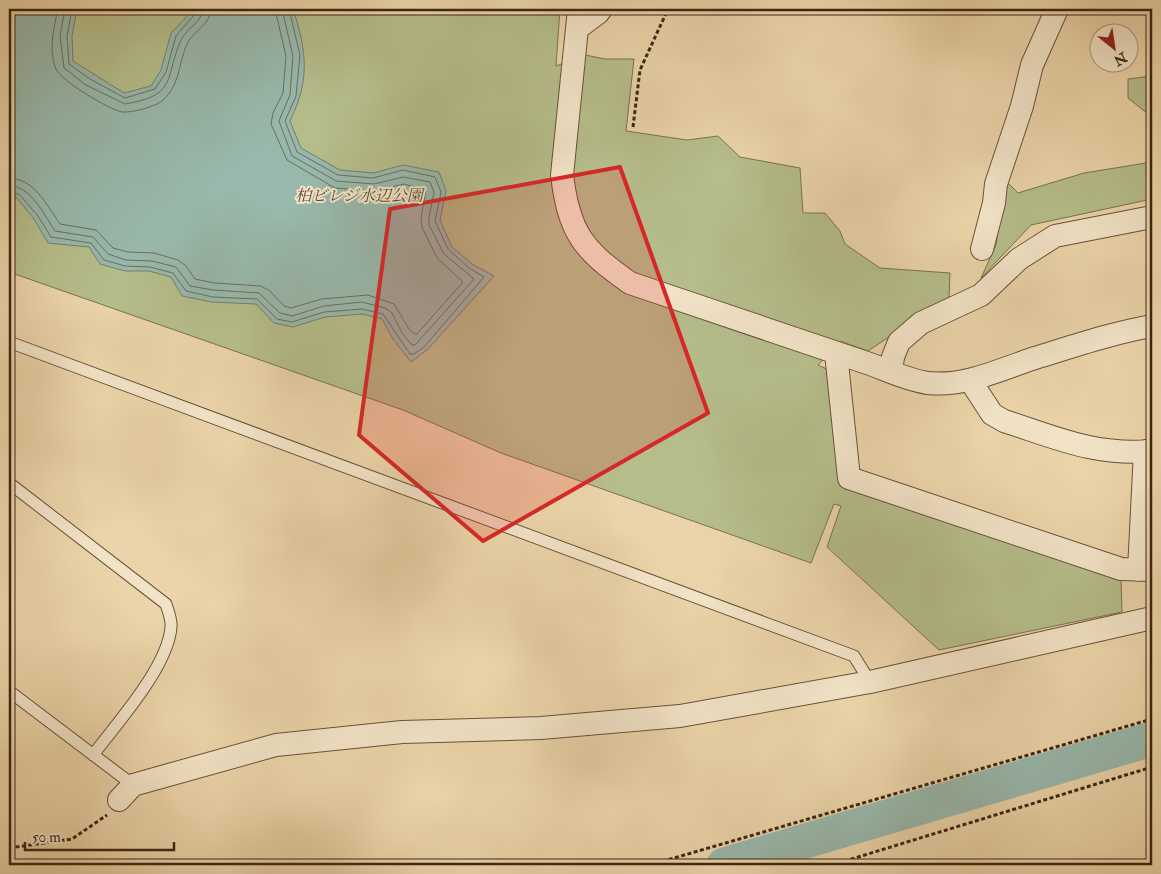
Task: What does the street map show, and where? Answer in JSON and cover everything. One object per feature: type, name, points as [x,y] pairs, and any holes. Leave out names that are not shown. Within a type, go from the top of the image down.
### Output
[{"type":"street","points":[[601,9],[598,14],[578,18],[562,175],[570,220],[580,239],[599,261],[630,283],[904,378],[928,383],[950,383],[970,380],[1065,349],[1152,326]]},
{"type":"street","points":[[982,249],[992,212],[996,184],[1022,106],[1032,65],[1056,9]]},
{"type":"street","points":[[891,372],[893,357],[899,342],[921,323],[981,295],[1019,259],[1054,236],[1152,217]]},
{"type":"street","points":[[836,353],[849,478],[1121,569],[1146,570],[1149,451],[1113,452],[1088,449],[1004,421],[992,414],[970,380]]},
{"type":"street","points":[[126,792],[276,745],[402,732],[541,728],[680,716],[870,682],[1152,618]]},
{"type":"lane","points":[[9,342],[854,656],[870,682]]},
{"type":"lane","points":[[9,483],[166,604],[171,626],[164,654],[151,677],[93,755]]},
{"type":"lane","points":[[9,691],[93,755],[126,792]]},
{"type":"path","points":[[632,127],[640,70],[668,9]]},
{"type":"path","points":[[650,865],[1152,719]]},
{"type":"path","points":[[832,865],[1152,767]]},
{"type":"path","points":[[9,848],[72,839],[106,817],[126,792]]},
{"type":"highlighted area","points":[[620,167],[708,413],[483,541],[359,435],[390,209]]},
{"type":"green space","name":"柏ビレジ水辺公園","points":[[9,9],[560,9],[556,66],[585,55],[605,59],[634,59],[626,131],[687,140],[718,136],[740,157],[800,168],[803,213],[825,213],[840,231],[845,244],[880,268],[950,273],[949,297],[868,351],[840,341],[818,365],[831,371],[841,465],[1121,577],[1122,612],[939,650],[827,547],[841,506],[834,504],[811,563],[501,453],[403,410],[9,272]]},
{"type":"green space","points":[[1152,76],[1152,124],[1148,114],[1128,98],[1128,79]]},
{"type":"green space","points":[[1152,156],[1152,199],[1031,225],[981,278],[996,245],[1005,180],[1018,193],[1084,173],[1146,163]]},
{"type":"water","points":[[9,9],[77,9],[72,36],[73,61],[124,93],[151,86],[161,70],[171,33],[194,9],[293,9],[301,39],[304,66],[301,92],[290,121],[301,148],[340,170],[373,173],[403,165],[439,172],[446,191],[440,220],[452,247],[472,264],[494,276],[427,350],[411,362],[393,339],[382,319],[363,314],[325,317],[293,327],[274,323],[256,304],[212,302],[182,296],[171,277],[149,271],[125,271],[100,264],[89,247],[48,243],[34,219],[16,197],[9,198]]},
{"type":"waterway","points":[[724,865],[1152,739]]}]
